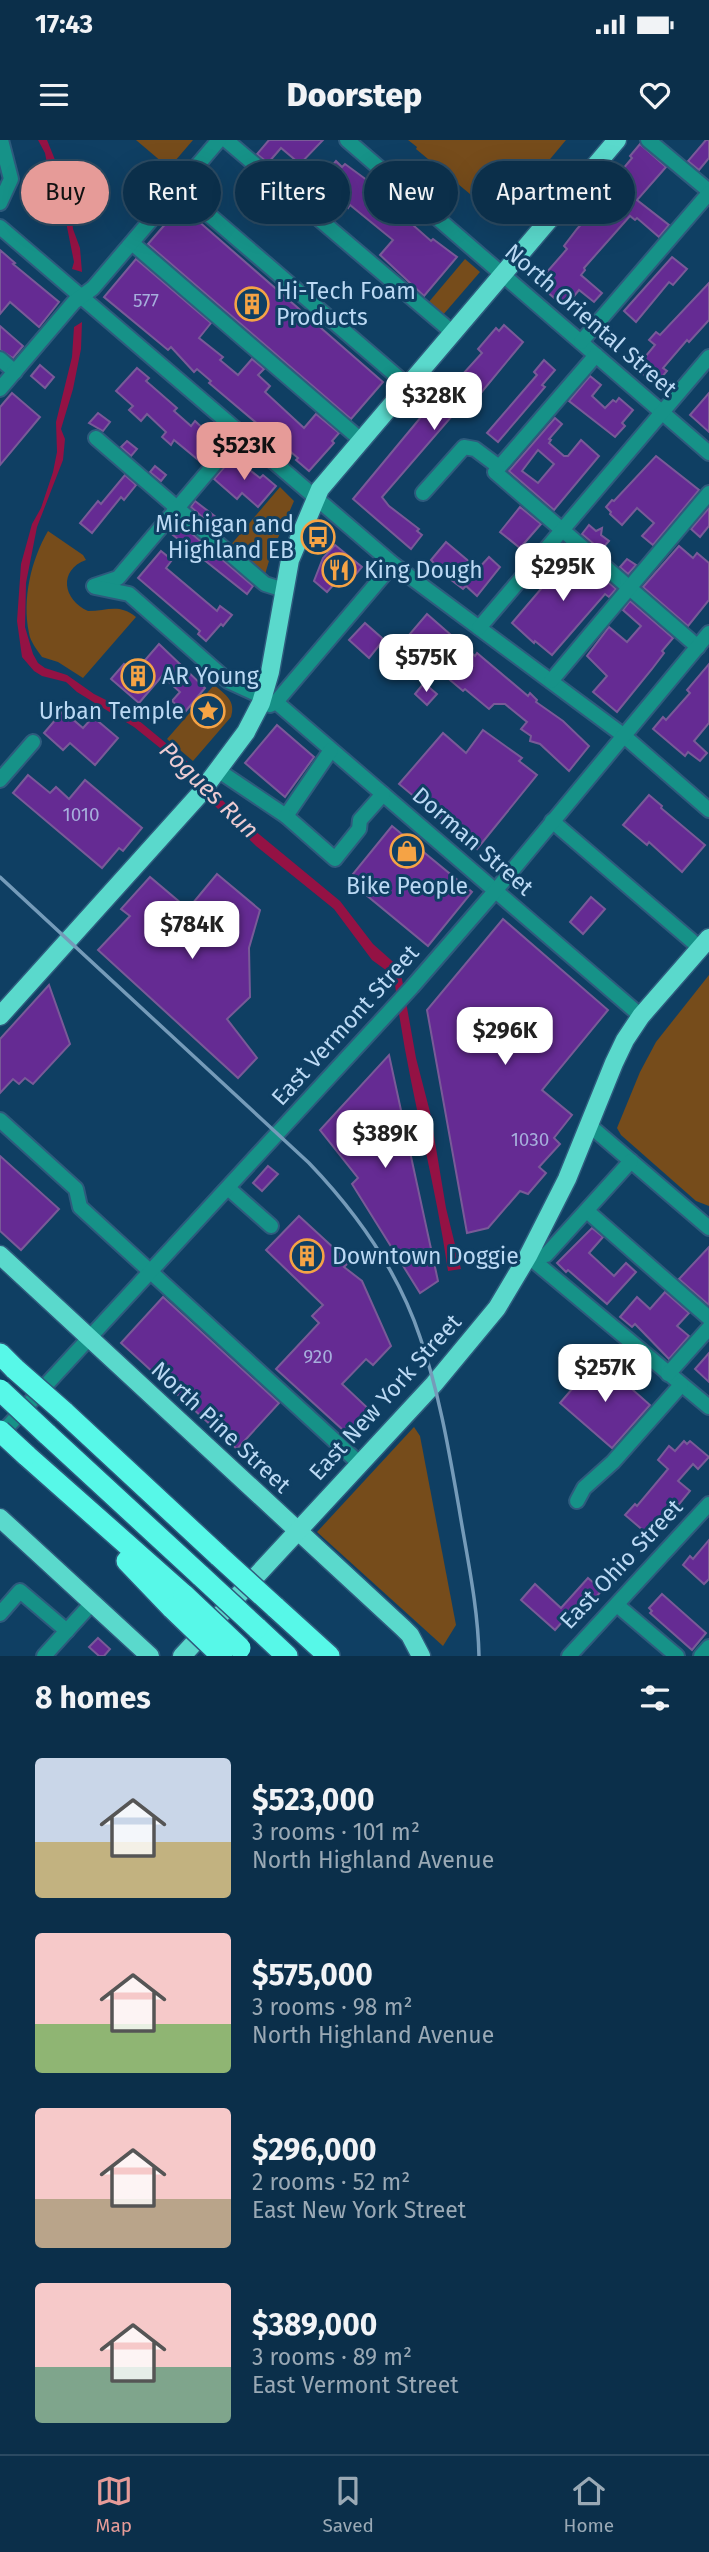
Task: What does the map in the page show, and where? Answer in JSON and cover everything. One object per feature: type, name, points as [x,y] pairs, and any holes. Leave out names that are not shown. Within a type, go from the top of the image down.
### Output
[{"type":"highway","points":[[8,1362],[329,1656]]},
{"type":"highway","points":[[0,1390],[287,1656]]},
{"type":"highway","points":[[0,1433],[111,1529],[178,1602],[237,1653]]},
{"type":"main road","points":[[0,1016],[218,772],[265,704],[284,590],[293,553],[316,498],[328,479],[617,140]]},
{"type":"main road","name":"East New York Street","points":[[183,1656],[434,1384],[504,1297],[567,1179],[614,1063],[640,1016],[705,943]]},
{"type":"main road","name":"North Pine Street","points":[[0,1255],[410,1635],[421,1656]]},
{"type":"main road","points":[[0,1518],[150,1656]]},
{"type":"street","points":[[0,204],[11,179],[1,140]]},
{"type":"street","points":[[201,161],[219,140]]},
{"type":"street","points":[[226,140],[452,332]]},
{"type":"street","name":"North Oriental Street","points":[[347,140],[709,453]]},
{"type":"street","points":[[581,342],[709,192],[648,140]]},
{"type":"street","points":[[0,389],[74,302],[93,288],[148,224]]},
{"type":"street","points":[[220,224],[407,385]]},
{"type":"street","points":[[0,227],[239,435],[393,564],[623,735],[706,802]]},
{"type":"street","points":[[132,243],[361,440]]},
{"type":"street","points":[[497,470],[596,355]]},
{"type":"street","points":[[480,628],[709,357]]},
{"type":"street","points":[[0,359],[15,372]]},
{"type":"street","points":[[177,508],[239,435]]},
{"type":"street","points":[[96,438],[265,584],[284,590]]},
{"type":"street","points":[[423,493],[464,447],[475,449],[563,530],[698,647]]},
{"type":"street","points":[[551,681],[709,493]]},
{"type":"street","name":"Dorman Street","points":[[177,508],[118,578],[94,586],[129,594],[228,681],[331,750],[640,1016]]},
{"type":"street","points":[[265,704],[300,673],[393,564]]},
{"type":"street","name":"East Vermont Street","points":[[0,1433],[412,987],[709,633]]},
{"type":"street","points":[[271,667],[279,673],[293,676],[300,673]]},
{"type":"street","points":[[0,780],[33,742]]},
{"type":"street","points":[[286,816],[331,750]]},
{"type":"street","points":[[218,772],[286,816],[335,859],[359,829],[360,820],[383,794]]},
{"type":"street","points":[[552,821],[705,943]]},
{"type":"street","points":[[0,1121],[76,1189],[80,1207],[359,1464]]},
{"type":"street","points":[[589,1125],[709,1228]]},
{"type":"street","points":[[528,1256],[546,1255],[631,1161]]},
{"type":"street","points":[[228,1188],[271,1226]]},
{"type":"street","points":[[587,1211],[709,1318]]},
{"type":"street","points":[[528,1256],[709,1408]]},
{"type":"street","points":[[668,1374],[709,1328]]},
{"type":"street","points":[[577,1501],[584,1488],[613,1462],[681,1385]]},
{"type":"street","name":"East Ohio Street","points":[[569,1656],[709,1504]]},
{"type":"street","points":[[0,1614],[20,1591],[67,1631]]},
{"type":"street","points":[[44,1656],[92,1603]]},
{"type":"street","points":[[617,1605],[677,1656]]},
{"type":"street","points":[[701,1656],[709,1647]]},
{"type":"shaded area","points":[[136,140],[193,140],[175,161],[161,161]]},
{"type":"shaded area","points":[[408,140],[566,140],[548,161],[472,161],[472,196],[458,184],[458,161],[430,161],[416,149]]},
{"type":"shaded area","points":[[465,259],[480,272],[442,316],[428,303]]},
{"type":"shaded area","points":[[280,487],[294,501],[271,554],[264,578],[229,547]]},
{"type":"shaded area","points":[[48,531],[83,555],[86,560],[71,571],[68,578],[67,585],[73,600],[88,611],[118,609],[136,617],[83,678],[58,662],[42,657],[30,636],[27,593],[37,554]]},
{"type":"shaded area","points":[[214,685],[231,702],[231,717],[193,761],[167,739]]},
{"type":"shaded area","points":[[709,975],[709,1206],[696,1201],[621,1135],[617,1128],[640,1072],[656,1042]]},
{"type":"shaded area","points":[[414,1427],[420,1436],[456,1625],[443,1646],[317,1532]]},
{"type":"water","points":[[38,140],[47,140],[55,161],[46,161]]},
{"type":"water","points":[[66,224],[73,224],[80,248],[82,272],[72,269],[74,262]]},
{"type":"water","name":"Pogues Run","points":[[82,322],[81,349],[61,429],[65,439],[63,460],[37,527],[26,583],[25,627],[33,654],[45,668],[67,675],[94,694],[126,710],[184,758],[237,816],[340,901],[373,944],[400,968],[416,1058],[430,1112],[446,1208],[461,1269],[448,1271],[405,1050],[394,976],[372,960],[334,909],[256,846],[216,807],[175,760],[134,727],[77,692],[66,682],[42,676],[34,671],[22,657],[17,621],[21,564],[32,524],[41,508],[53,472],[57,452],[56,422],[72,357],[74,327]]},
{"type":"building","points":[[269,140],[323,140],[303,161],[296,161],[281,148],[270,161],[257,154]]},
{"type":"building","points":[[706,140],[709,140],[709,158],[699,170],[688,161]]},
{"type":"building","points":[[640,144],[666,167],[637,200],[669,225],[659,237],[637,218],[635,220],[635,161],[630,161],[632,158],[630,156]]},
{"type":"building","points":[[350,168],[364,178],[364,216],[350,205]]},
{"type":"building","name":"Hi-Tech Foam Products","points":[[165,224],[202,224],[383,382],[351,419],[148,244]]},
{"type":"building","points":[[373,224],[416,224],[414,226],[431,241],[433,239],[457,257],[424,296],[380,255],[393,240]]},
{"type":"building","points":[[581,224],[623,224],[584,268],[581,275],[602,293],[594,302],[579,290],[565,307],[534,281],[544,269],[547,272],[567,249],[564,246]]},
{"type":"building","points":[[0,250],[59,302],[39,327],[10,302],[0,314]]},
{"type":"building","points":[[672,257],[687,269],[673,285],[669,282],[636,322],[624,311]]},
{"type":"building","points":[[136,259],[211,323],[199,338],[223,357],[220,360],[238,375],[252,359],[264,369],[258,375],[270,386],[265,392],[304,428],[316,414],[339,433],[332,441],[334,443],[309,471],[296,460],[298,458],[209,383],[211,381],[197,369],[194,372],[171,347],[168,350],[104,297]]},
{"type":"building","points":[[709,283],[709,320],[663,368],[667,371],[655,385],[636,368],[655,345],[649,340],[656,332],[660,335]]},
{"type":"building","points":[[504,325],[523,342],[476,399],[473,396],[461,411],[458,409],[382,497],[389,506],[419,529],[417,531],[422,535],[411,549],[353,499],[450,382],[453,385],[482,353],[478,349],[496,328],[499,331]]},
{"type":"building","points":[[0,326],[23,346],[13,358],[0,350]]},
{"type":"building","points":[[544,360],[555,370],[542,385],[545,387],[498,442],[487,433],[537,375],[534,372]]},
{"type":"building","points":[[40,365],[54,377],[45,388],[31,376]]},
{"type":"building","points":[[137,368],[149,378],[146,381],[177,408],[174,411],[191,426],[195,421],[219,443],[202,463],[174,440],[171,445],[162,437],[166,432],[147,414],[141,421],[129,410],[133,406],[116,391]]},
{"type":"building","points":[[590,376],[601,385],[592,396],[605,408],[619,398],[633,410],[622,423],[625,426],[615,437],[569,401]]},
{"type":"building","points":[[12,393],[40,417],[0,465],[0,407]]},
{"type":"building","points":[[709,393],[709,432],[690,415]]},
{"type":"building","points":[[98,413],[110,422],[103,431],[89,423]]},
{"type":"building","points":[[555,418],[562,424],[549,439],[549,443],[564,456],[568,456],[581,440],[599,456],[554,510],[509,471]],"holes":[[[538,450],[554,464],[538,483],[522,471]]]},
{"type":"building","points":[[127,441],[137,449],[131,456],[121,447]]},
{"type":"building","points":[[656,456],[699,490],[653,545],[642,536],[654,523],[637,508],[622,525],[606,507]]},
{"type":"building","points":[[233,457],[260,478],[263,475],[276,486],[258,507],[242,493],[237,499],[214,479]]},
{"type":"building","points":[[155,466],[166,475],[161,481],[150,472]]},
{"type":"building","points":[[125,475],[136,485],[124,500],[121,497],[92,533],[80,523],[98,501],[101,504]]},
{"type":"building","points":[[195,501],[221,521],[215,528],[191,507]]},
{"type":"building","points":[[520,507],[541,524],[520,548],[500,532]]},
{"type":"building","points":[[709,508],[709,526],[700,537],[691,529]]},
{"type":"building","points":[[178,522],[253,586],[247,594],[169,532]]},
{"type":"building","points":[[589,525],[596,531],[602,528],[601,535],[609,541],[601,550],[582,534]]},
{"type":"building","points":[[446,542],[478,569],[489,557],[500,567],[477,596],[466,586],[463,589],[446,576],[431,560]]},
{"type":"building","name":"King Dough","points":[[335,545],[362,567],[351,580],[344,573],[327,592],[314,581],[323,558]]},
{"type":"building","points":[[679,546],[693,558],[697,553],[709,563],[709,600],[688,626],[643,587]]},
{"type":"building","points":[[570,549],[616,589],[609,597],[605,594],[552,655],[512,623],[552,576],[549,573]]},
{"type":"building","points":[[161,551],[172,560],[166,568],[217,611],[220,606],[232,615],[206,641],[198,634],[200,631],[138,578]]},
{"type":"building","points":[[627,559],[636,565],[628,574],[620,567]]},
{"type":"building","points":[[630,601],[673,638],[617,712],[593,692],[607,676],[587,656],[609,627],[627,642],[641,626],[623,610]]},
{"type":"building","points":[[427,614],[475,656],[477,653],[528,696],[530,693],[536,702],[563,721],[589,746],[569,771],[540,744],[530,741],[531,736],[521,729],[527,722],[505,704],[494,704],[489,709],[465,689],[463,691],[408,641],[412,636],[409,635]]},
{"type":"building","points":[[365,623],[382,638],[382,642],[369,658],[349,640]]},
{"type":"building","name":"AR Young","points":[[159,644],[205,688],[185,712],[172,701],[180,692],[162,676],[139,703],[111,679],[124,664],[134,673]]},
{"type":"building","points":[[709,664],[709,723],[694,741],[707,753],[700,761],[688,752],[685,756],[653,729],[663,717],[666,720],[690,693],[687,690]]},
{"type":"building","points":[[424,683],[437,694],[427,705],[415,694]]},
{"type":"building","points":[[63,711],[83,728],[93,717],[118,738],[95,765],[70,743],[63,750],[44,733]]},
{"type":"building","points":[[277,725],[314,757],[285,797],[245,763]]},
{"type":"building","points":[[483,730],[522,758],[519,761],[537,775],[477,849],[399,784],[443,733],[466,753]]},
{"type":"building","points":[[28,775],[50,793],[56,787],[69,799],[85,780],[142,828],[123,851],[119,848],[102,868],[13,793]]},
{"type":"building","points":[[649,795],[705,845],[682,872],[649,842],[647,845],[623,825]]},
{"type":"building","points":[[392,826],[472,892],[428,946],[348,880]]},
{"type":"building","points":[[217,874],[260,910],[249,948],[250,997],[227,1019],[257,1058],[238,1078],[98,950],[130,916],[121,909],[150,877],[188,909]]},
{"type":"building","points":[[591,897],[605,909],[583,934],[570,922]]},
{"type":"building","points":[[503,919],[608,1010],[542,1090],[572,1115],[554,1138],[560,1144],[539,1167],[546,1173],[528,1194],[520,1191],[488,1228],[467,1233],[427,1010]]},
{"type":"building","points":[[49,985],[70,1044],[33,1084],[25,1078],[19,1084],[13,1079],[0,1093],[0,1039]]},
{"type":"building","points":[[389,1055],[438,1281],[420,1293],[352,1184],[358,1178],[320,1130]]},
{"type":"building","points":[[0,1156],[59,1209],[21,1250],[0,1231]]},
{"type":"building","points":[[268,1166],[278,1174],[262,1191],[253,1183]]},
{"type":"building","points":[[299,1216],[349,1262],[344,1267],[362,1281],[391,1346],[373,1365],[366,1359],[342,1384],[375,1415],[354,1440],[276,1369],[319,1323],[312,1316],[323,1305],[266,1250]]},
{"type":"building","points":[[592,1228],[603,1237],[589,1253],[614,1276],[626,1263],[636,1272],[607,1304],[557,1263]]},
{"type":"building","points":[[709,1247],[709,1305],[679,1279]]},
{"type":"building","points":[[665,1292],[689,1313],[677,1326],[689,1336],[669,1359],[635,1324],[632,1327],[620,1317],[637,1297],[650,1309]]},
{"type":"building","points":[[163,1297],[279,1403],[237,1449],[121,1343]]},
{"type":"building","points":[[709,1353],[709,1382],[695,1369]]},
{"type":"building","points":[[598,1359],[650,1405],[612,1448],[560,1403]]},
{"type":"building","points":[[684,1441],[687,1444],[690,1441],[709,1457],[698,1469],[693,1464],[678,1481],[690,1491],[671,1514],[674,1517],[667,1525],[664,1522],[651,1537],[625,1515],[635,1504],[637,1506],[668,1469],[658,1460],[669,1446],[675,1451]]},
{"type":"building","points":[[709,1540],[709,1579],[704,1584],[683,1565],[690,1556],[693,1559]]},
{"type":"building","points":[[588,1578],[602,1590],[586,1609],[579,1603],[555,1630],[521,1600],[535,1584],[561,1608]]},
{"type":"building","points":[[662,1594],[706,1633],[692,1650],[650,1613],[652,1611],[649,1608]]},
{"type":"building","points":[[98,1638],[110,1649],[104,1656],[99,1656],[89,1647]]},
{"type":"railway","points":[[0,877],[309,1163],[359,1222],[388,1266],[420,1337],[438,1400],[472,1582],[479,1656]]},
{"type":"place","name":"Hi-Tech Foam Products","points":[[252,304]]},
{"type":"place","name":"Michigan and Highland EB","points":[[318,537]]},
{"type":"place","name":"King Dough","points":[[339,570]]},
{"type":"place","name":"AR Young","points":[[138,676]]},
{"type":"place","name":"Urban Temple","points":[[208,711]]},
{"type":"place","name":"Bike People","points":[[407,851]]},
{"type":"place","name":"Downtown Doggie","points":[[307,1256]]}]
